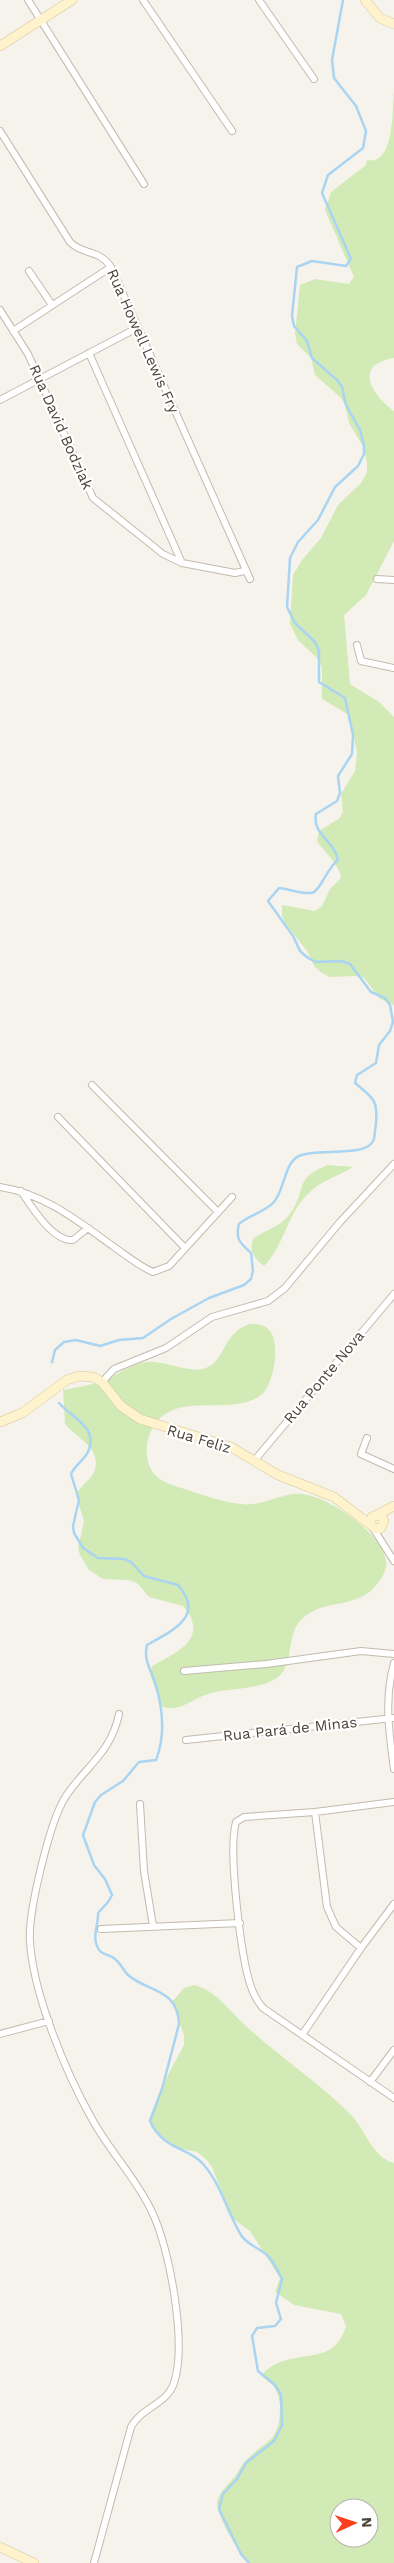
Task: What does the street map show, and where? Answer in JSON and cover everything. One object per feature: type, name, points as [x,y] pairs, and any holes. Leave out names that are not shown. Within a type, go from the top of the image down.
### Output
[{"type":"street","points":[[28,0],[144,184]]},
{"type":"street","points":[[0,46],[72,0]]},
{"type":"street","points":[[143,0],[232,131]]},
{"type":"street","points":[[259,0],[314,79]]},
{"type":"street","points":[[365,0],[380,18],[394,24]]},
{"type":"street","name":"Rua Howell Lewis Fry","points":[[0,131],[70,242],[78,248],[101,256],[111,267],[244,570],[250,579]]},
{"type":"street","points":[[13,331],[111,267]]},
{"type":"street","points":[[29,271],[52,305]]},
{"type":"street","name":"Rua David Bodziak","points":[[0,310],[28,354],[93,498],[160,552],[182,563],[235,573],[244,570]]},
{"type":"street","points":[[0,400],[138,328]]},
{"type":"street","points":[[89,353],[182,563]]},
{"type":"street","points":[[377,579],[394,580]]},
{"type":"street","points":[[358,645],[361,661],[394,668]]},
{"type":"street","points":[[92,1085],[218,1212]]},
{"type":"street","points":[[58,1117],[185,1248]]},
{"type":"street","points":[[0,1422],[22,1413],[67,1380],[84,1376],[102,1382],[114,1369],[166,1348],[212,1317],[268,1302],[285,1288],[340,1222],[394,1164]]},
{"type":"street","points":[[0,1187],[21,1191],[49,1202],[153,1272],[165,1269],[232,1197]]},
{"type":"street","points":[[21,1191],[38,1215],[63,1239],[73,1240],[88,1228]]},
{"type":"street","name":"Rua Ponte Nova","points":[[254,1461],[394,1294]]},
{"type":"street","name":"Rua Feliz","points":[[102,1382],[122,1406],[140,1419],[231,1447],[278,1474],[334,1497],[377,1522]]},
{"type":"street","points":[[367,1438],[361,1454],[394,1469]]},
{"type":"street","points":[[392,1558],[377,1522],[394,1508]]},
{"type":"street","points":[[184,1671],[266,1664],[361,1651],[394,1654]]},
{"type":"street","points":[[394,1662],[387,1697],[391,1719],[394,1769]]},
{"type":"street","points":[[94,2563],[131,2427],[137,2419],[167,2396],[174,2382],[178,2363],[178,2334],[171,2278],[162,2239],[152,2212],[92,2120],[49,2021],[34,1966],[30,1938],[33,1912],[51,1828],[60,1807],[74,1786],[103,1753],[113,1734],[119,1714]]},
{"type":"street","name":"Rua Pará de Minas","points":[[186,1740],[391,1719]]},
{"type":"street","points":[[394,1802],[315,1812],[244,1817],[236,1822],[232,1844],[247,1974],[255,1998],[263,2008],[394,2098]]},
{"type":"street","points":[[140,1804],[144,1871],[152,1926]]},
{"type":"street","points":[[315,1812],[327,1907],[336,1927],[361,1948]]},
{"type":"street","points":[[302,2035],[361,1948],[394,1904]]},
{"type":"street","points":[[101,1929],[240,1923]]},
{"type":"street","points":[[0,2034],[49,2021]]},
{"type":"street","points":[[370,2082],[394,2050]]},
{"type":"street","points":[[0,2547],[34,2563]]},
{"type":"green space","points":[[394,92],[394,358],[373,367],[370,373],[370,381],[379,397],[394,411],[394,541],[366,595],[344,615],[350,684],[379,702],[394,717],[394,1005],[380,999],[364,978],[355,976],[330,977],[314,966],[307,951],[285,923],[282,916],[282,905],[315,911],[322,906],[330,889],[341,878],[335,863],[317,841],[319,831],[340,818],[343,811],[341,794],[355,771],[357,752],[349,715],[322,699],[322,668],[318,659],[298,640],[290,624],[293,575],[302,560],[321,538],[338,505],[361,483],[367,472],[364,448],[349,423],[345,405],[341,398],[315,375],[311,358],[297,344],[295,333],[300,285],[315,279],[349,284],[354,277],[325,210],[331,192],[366,165],[367,160],[376,160],[387,147],[392,124]]},
{"type":"green space","points":[[328,1165],[353,1167],[320,1184],[302,1200],[277,1248],[264,1266],[253,1254],[253,1239],[286,1219],[295,1206],[305,1180],[309,1175]]},
{"type":"green space","points":[[250,1324],[261,1325],[267,1328],[273,1336],[275,1344],[274,1364],[266,1390],[261,1395],[248,1401],[234,1404],[188,1406],[174,1410],[162,1417],[152,1429],[147,1442],[147,1456],[151,1470],[157,1477],[169,1484],[233,1503],[257,1503],[295,1494],[302,1494],[326,1502],[352,1518],[375,1539],[382,1550],[386,1561],[386,1568],[372,1590],[363,1596],[313,1611],[298,1623],[292,1637],[286,1666],[275,1679],[257,1686],[208,1694],[180,1707],[162,1707],[150,1674],[152,1666],[171,1656],[187,1643],[192,1636],[191,1617],[183,1606],[149,1597],[137,1583],[129,1580],[103,1579],[89,1570],[80,1555],[78,1548],[84,1521],[76,1495],[93,1474],[96,1465],[93,1451],[65,1424],[63,1390],[102,1381],[146,1362],[191,1369],[206,1368],[218,1359],[229,1339],[235,1333]]},
{"type":"green space","points":[[194,1985],[216,1997],[260,2038],[340,2104],[357,2122],[380,2155],[394,2163],[394,2563],[248,2563],[234,2543],[220,2516],[217,2502],[221,2493],[234,2478],[243,2463],[271,2439],[278,2427],[279,2397],[270,2382],[261,2376],[272,2366],[284,2361],[331,2349],[340,2340],[346,2326],[341,2314],[294,2305],[275,2292],[280,2278],[250,2231],[232,2218],[212,2167],[206,2159],[197,2152],[173,2147],[152,2128],[149,2120],[161,2088],[184,2045],[184,2035],[172,2002],[184,1988]]},
{"type":"waterway","points":[[52,1362],[55,1350],[64,1342],[76,1340],[100,1346],[119,1340],[143,1338],[171,1319],[209,1298],[244,1285],[251,1279],[253,1271],[251,1253],[238,1237],[239,1224],[274,1202],[278,1197],[287,1170],[294,1159],[317,1152],[362,1149],[370,1145],[374,1139],[376,1124],[375,1104],[370,1096],[355,1083],[357,1075],[376,1063],[379,1045],[390,1031],[393,1022],[390,1005],[385,998],[371,992],[350,964],[341,961],[316,962],[308,958],[300,951],[293,936],[268,901],[279,888],[304,893],[314,892],[330,868],[338,860],[333,848],[317,827],[316,814],[337,801],[340,793],[338,776],[352,754],[353,735],[345,698],[319,682],[319,651],[315,642],[295,623],[287,607],[290,558],[298,542],[318,520],[335,487],[358,466],[364,454],[360,430],[346,405],[342,387],[337,380],[312,358],[307,341],[294,326],[292,316],[297,267],[312,261],[346,266],[351,259],[322,193],[328,175],[363,148],[366,131],[356,106],[334,78],[332,60],[343,0]]},
{"type":"waterway","points":[[59,1403],[87,1429],[90,1436],[88,1452],[71,1474],[79,1500],[73,1526],[74,1533],[83,1548],[98,1558],[124,1559],[131,1562],[144,1576],[178,1585],[186,1596],[188,1606],[187,1614],[182,1622],[147,1645],[147,1661],[156,1686],[161,1714],[162,1733],[156,1760],[139,1762],[123,1781],[101,1795],[95,1802],[83,1835],[94,1865],[105,1879],[112,1895],[98,1913],[95,1936],[98,1947],[102,1952],[115,1959],[134,1980],[167,1997],[173,2003],[177,2012],[179,2024],[162,2089],[150,2121],[162,2138],[197,2158],[203,2164],[215,2180],[241,2235],[268,2256],[282,2279],[276,2303],[281,2319],[275,2326],[257,2328],[252,2336],[258,2371],[275,2385],[281,2395],[282,2425],[274,2441],[246,2463],[237,2479],[223,2494],[219,2509],[241,2554],[249,2563]]}]
